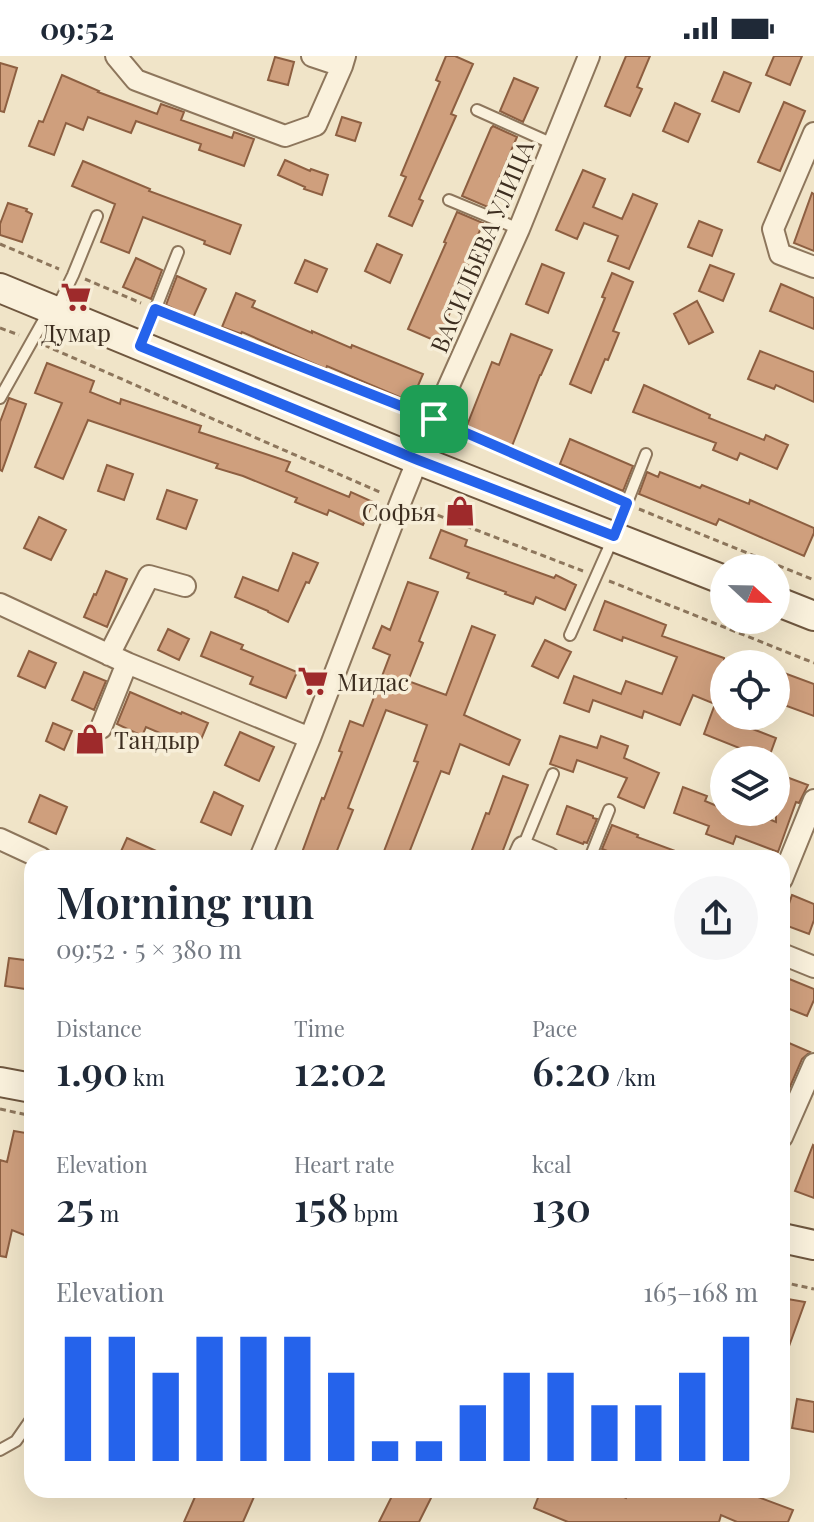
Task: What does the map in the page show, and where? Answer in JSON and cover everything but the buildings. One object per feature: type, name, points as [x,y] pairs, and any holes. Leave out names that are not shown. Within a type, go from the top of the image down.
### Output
[{"type":"main road","points":[[0,288],[418,460],[710,574]]},
{"type":"main road","points":[[790,607],[814,616]]},
{"type":"main road","points":[[0,1082],[24,1086]]},
{"type":"main road","points":[[790,1240],[814,1245]]},
{"type":"street","points":[[116,56],[136,80],[285,136],[316,125],[344,61],[312,56]]},
{"type":"street","name":"ВАСИЛЬЕВА УЛИЦА","points":[[263,850],[434,419],[519,229],[589,56]]},
{"type":"street","points":[[814,133],[773,229],[780,254],[814,267]]},
{"type":"street","points":[[101,728],[118,659],[149,576],[185,586]]},
{"type":"street","points":[[0,604],[118,659],[310,738]]},
{"type":"street","points":[[790,859],[814,800]]},
{"type":"street","points":[[0,839],[24,850]]},
{"type":"street","points":[[790,957],[814,967]]},
{"type":"street","points":[[790,1119],[814,1064]]},
{"type":"lane","points":[[477,110],[553,144]]},
{"type":"lane","points":[[449,200],[519,229]]},
{"type":"lane","points":[[0,398],[73,275],[97,216]]},
{"type":"lane","points":[[140,346],[178,252]]},
{"type":"lane","points":[[570,635],[646,454]]},
{"type":"lane","points":[[522,850],[553,774]]},
{"type":"lane","points":[[593,850],[609,810]]},
{"type":"lane","points":[[0,1450],[16,1441],[24,1430]]},
{"type":"path","points":[[0,244],[434,419],[814,580]]},
{"type":"path","points":[[0,1109],[24,1114]]},
{"type":"path","points":[[790,1284],[814,1289]]},
{"type":"place","name":"Думар","points":[[76,297]]},
{"type":"place","name":"Софья","points":[[460,511]]},
{"type":"place","name":"Мидас","points":[[313,681]]},
{"type":"place","name":"Тандыр","points":[[90,739]]},
{"type":"route","points":[[155,309],[434,419],[627,503],[614,536],[140,346],[155,309]]}]
